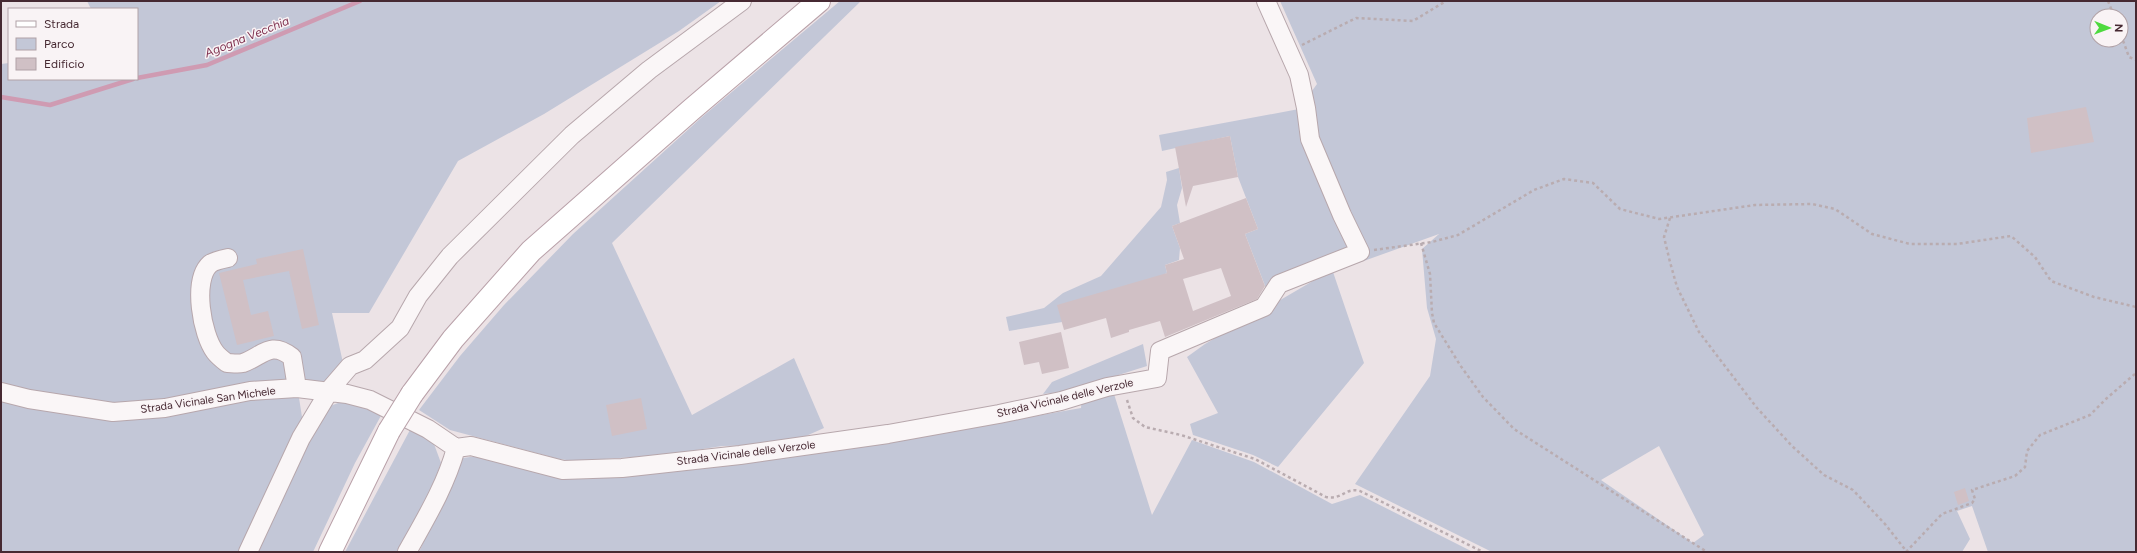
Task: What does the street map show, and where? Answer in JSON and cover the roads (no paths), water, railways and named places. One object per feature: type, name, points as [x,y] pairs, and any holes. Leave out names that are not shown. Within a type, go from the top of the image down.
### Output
[{"type":"main road","points":[[330,552],[389,431],[412,394],[453,339],[530,251],[690,110],[819,1]]},
{"type":"street","points":[[248,552],[301,438],[329,392],[350,366],[365,360],[400,328],[418,296],[450,256],[572,135],[649,70],[742,1]]},
{"type":"street","name":"Strada Vicinale delle Verzole","points":[[456,448],[471,446],[562,470],[622,468],[740,455],[888,434],[999,414],[1157,378],[1160,350],[1264,307],[1279,284],[1360,252],[1342,215],[1310,139],[1306,108],[1299,75],[1266,1]]},
{"type":"street","points":[[228,258],[211,264],[201,277],[199,296],[208,337],[215,352],[227,363],[242,363],[266,350],[283,351],[292,358],[297,388]]},
{"type":"street","name":"Strada Vicinale San Michele","points":[[1,392],[29,399],[113,412],[165,408],[250,392],[297,388],[329,392],[370,400],[428,429],[456,448]]},
{"type":"street","points":[[407,552],[433,506],[451,465],[456,448]]},
{"type":"waterway","name":"Agogna Vecchia","points":[[138,78],[207,65],[360,1]]},
{"type":"waterway","name":"Agogna Vecchia","points":[[1,97],[50,105],[130,80]]}]
